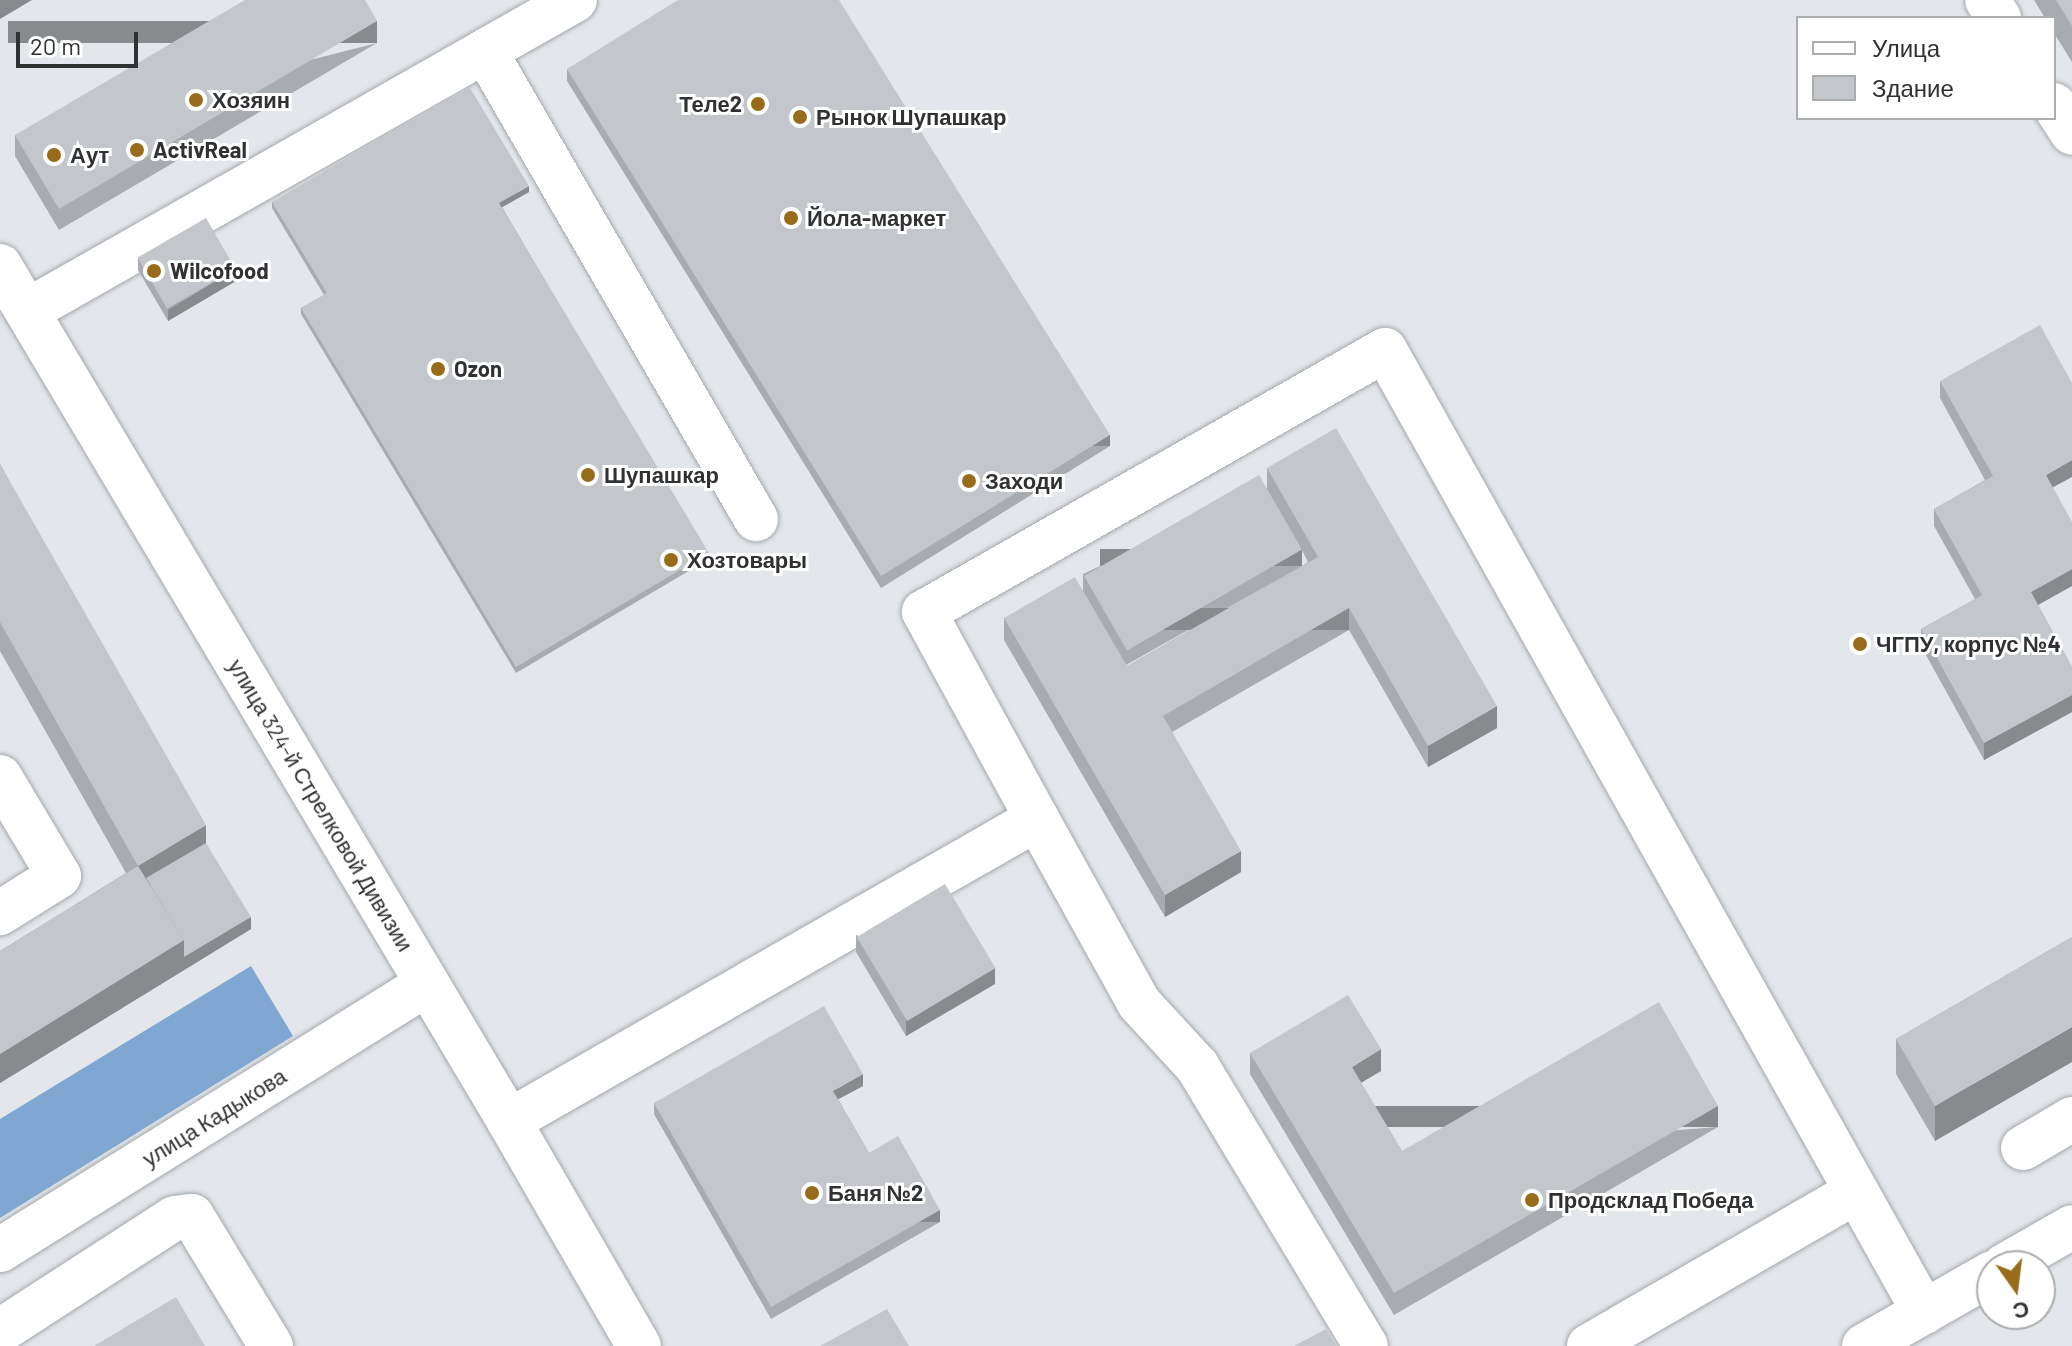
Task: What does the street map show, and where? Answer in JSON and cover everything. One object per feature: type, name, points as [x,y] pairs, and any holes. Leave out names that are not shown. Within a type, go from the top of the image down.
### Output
[{"type":"street","points":[[27,311],[575,0]]},
{"type":"street","points":[[485,51],[756,519]]},
{"type":"street","points":[[2056,108],[2072,133]]},
{"type":"street","name":"улица 324-й Стрелковой Дивизии","points":[[0,266],[509,1121],[639,1346]]},
{"type":"street","points":[[1366,1346],[1197,1066],[1139,1003],[924,612],[1385,350],[1854,1193],[1924,1312]]},
{"type":"street","points":[[0,777],[59,876],[0,913]]},
{"type":"street","points":[[509,1121],[1037,819]]},
{"type":"street","name":"улица Кадыкова","points":[[0,1250],[427,984]]},
{"type":"street","points":[[2023,1148],[2072,1119]]},
{"type":"street","points":[[1589,1346],[1854,1193]]},
{"type":"street","points":[[0,1331],[175,1218],[192,1216],[271,1346]]},
{"type":"street","points":[[2032,1250],[2072,1227]]},
{"type":"street","points":[[1864,1346],[1976,1282]]},
{"type":"shaded area","points":[[251,966],[293,1036],[0,1218],[0,1119]]},
{"type":"building","name":"Хозяин","points":[[245,0],[365,0],[377,21],[59,209],[15,135]]},
{"type":"building","points":[[678,0],[839,0],[1110,435],[881,576],[567,69]]},
{"type":"building","points":[[2056,0],[2072,0],[2072,26]]},
{"type":"building","points":[[469,86],[529,186],[499,203],[709,553],[516,667],[301,308],[327,293],[272,202]]},
{"type":"building","points":[[206,218],[236,269],[167,309],[138,258]]},
{"type":"building","points":[[2040,325],[2072,383],[2072,460],[2046,475],[2072,522],[2072,569],[2031,592],[2072,667],[2072,695],[1984,743],[1921,629],[1982,595],[1934,509],[1993,476],[1940,381]]},
{"type":"building","points":[[1336,428],[1497,706],[1428,746],[1349,608],[1163,716],[1241,851],[1165,895],[1004,618],[1075,577],[1127,666],[1318,557],[1267,468]]},
{"type":"building","points":[[0,464],[206,825],[138,866],[0,622]]},
{"type":"building","points":[[1259,475],[1302,549],[1127,650],[1084,576]]},
{"type":"building","points":[[206,843],[251,917],[184,957],[184,940],[146,878]]},
{"type":"building","points":[[138,866],[184,940],[0,1054],[0,951]]},
{"type":"building","points":[[945,884],[995,968],[907,1021],[857,937]]},
{"type":"building","points":[[2072,937],[2072,1027],[1935,1106],[1896,1039]]},
{"type":"building","points":[[1348,995],[1381,1049],[1352,1067],[1402,1151],[1659,1002],[1718,1106],[1394,1293],[1250,1053]]},
{"type":"building","name":"Баня №2","points":[[824,1006],[863,1074],[833,1091],[869,1153],[898,1136],[940,1210],[771,1307],[654,1103]]},
{"type":"building","points":[[176,1297],[205,1346],[94,1346]]},
{"type":"building","points":[[887,1309],[909,1346],[820,1346]]},
{"type":"building","points":[[1326,1329],[1337,1346],[1294,1346]]},
{"type":"place","name":"Хозяин","points":[[196,100]]},
{"type":"place","name":"Теле2","points":[[758,104]]},
{"type":"place","name":"Рынок Шупашкар","points":[[800,117]]},
{"type":"place","name":"ActivReal","points":[[137,150]]},
{"type":"place","name":"Аут","points":[[54,155]]},
{"type":"place","name":"Йола-маркет","points":[[791,218]]},
{"type":"place","name":"Wilcofood","points":[[154,271]]},
{"type":"place","name":"Ozon","points":[[438,369]]},
{"type":"place","name":"Шупашкар","points":[[588,475]]},
{"type":"place","name":"Заходи","points":[[969,481]]},
{"type":"place","name":"Хозтовары","points":[[671,560]]},
{"type":"place","name":"ЧГПУ, корпус №4","points":[[1860,644]]},
{"type":"place","name":"Баня №2","points":[[812,1193]]},
{"type":"place","name":"Продсклад Победа","points":[[1532,1200]]}]
